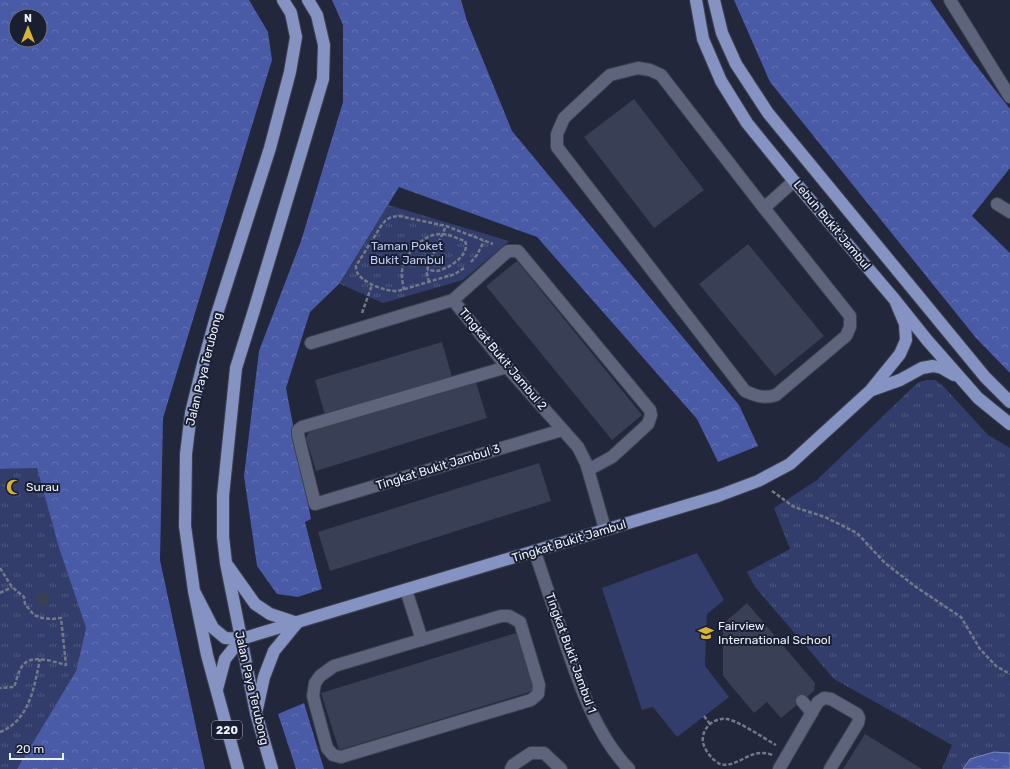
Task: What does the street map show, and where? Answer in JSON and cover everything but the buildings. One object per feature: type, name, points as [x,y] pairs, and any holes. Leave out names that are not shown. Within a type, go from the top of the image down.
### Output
[{"type":"main road","name":"Jalan Paya Terubong","points":[[238,769],[207,655],[194,592],[185,526],[186,454],[191,413],[216,317],[270,148],[290,72],[296,37],[291,13],[283,0]]},
{"type":"main road","name":"Jalan Paya Terubong","points":[[272,769],[256,713],[226,563],[223,536],[223,496],[236,368],[323,79],[324,45],[317,15],[308,0]]},
{"type":"main road","name":"Lebuh Bukit Jambul","points":[[696,0],[703,39],[721,81],[747,123],[927,340],[978,398],[1010,424]]},
{"type":"main road","name":"Lebuh Bukit Jambul","points":[[714,0],[722,33],[736,64],[768,113],[975,366],[1010,402]]},
{"type":"main road","points":[[870,391],[900,354],[906,340],[905,324],[895,300]]},
{"type":"main road","points":[[870,391],[900,380],[922,368],[933,366],[942,368],[952,373],[978,398]]},
{"type":"main road","name":"Tingkat Bukit Jambul","points":[[241,639],[535,552],[605,529],[718,496],[758,481],[790,464],[870,391]]},
{"type":"main road","points":[[226,563],[255,604],[270,614],[297,623],[274,651],[264,677],[256,713]]},
{"type":"main road","points":[[194,592],[213,628],[225,638],[241,639]]},
{"type":"main road","points":[[216,690],[225,659],[241,639]]},
{"type":"street","points":[[950,0],[1010,97]]},
{"type":"street","points":[[638,68],[650,70],[661,75],[764,208],[850,316],[850,327],[846,336],[776,396],[769,398],[756,397],[745,391],[562,154],[557,147],[557,134],[564,118],[610,75],[638,68]]},
{"type":"street","points":[[764,208],[794,181]]},
{"type":"street","points":[[997,204],[1010,212]]},
{"type":"street","points":[[453,300],[508,252],[518,252],[650,410],[651,415],[648,424],[612,457],[588,470]]},
{"type":"street","name":"Tingkat Bukit Jambul 2","points":[[311,343],[453,300],[507,367],[578,447],[588,470],[605,529]]},
{"type":"street","name":"Tingkat Bukit Jambul 3","points":[[507,367],[302,427],[298,430],[298,435],[315,504],[562,430]]},
{"type":"street","name":"Tingkat Bukit Jambul 1","points":[[535,552],[573,664],[590,707],[605,737],[629,769]]},
{"type":"street","points":[[406,590],[422,640]]},
{"type":"street","points":[[501,616],[515,618],[520,622],[539,685],[538,694],[531,700],[340,757],[333,755],[327,748],[313,696],[315,683],[320,676],[334,666],[422,640],[501,616]]},
{"type":"street","points":[[784,761],[818,702],[824,698],[831,699],[857,714],[859,718],[858,723],[830,769]]},
{"type":"street","points":[[802,701],[812,712]]},
{"type":"street","points":[[511,769],[513,765],[530,753],[544,752],[561,769]]},
{"type":"path","points":[[465,268],[455,274],[404,290],[392,292],[372,285],[356,271],[356,266],[385,221],[391,217],[399,216],[446,226],[484,241],[478,255],[469,264]]},
{"type":"path","points":[[429,282],[427,270],[446,226]]},
{"type":"path","points":[[404,290],[402,273],[403,267],[412,250],[424,240],[442,234],[465,241],[467,244],[462,257],[447,267],[437,271],[427,270]]},
{"type":"path","points":[[368,296],[372,285]]},
{"type":"path","points":[[758,481],[794,506],[825,516],[857,533],[885,563],[916,587],[961,617],[980,649],[996,666],[1010,674]]},
{"type":"path","points":[[0,568],[12,587],[24,597],[25,604],[34,615],[47,619],[61,618],[66,665],[46,659],[29,660],[23,664],[14,687],[0,688]]},
{"type":"path","points":[[0,593],[12,587]]},
{"type":"path","points":[[0,732],[17,722],[24,712],[34,689],[40,659]]},
{"type":"path","points":[[704,716],[710,724]]},
{"type":"path","points":[[726,719],[736,722],[784,761],[763,752],[755,754],[731,766],[724,766],[718,763],[707,751],[703,745],[703,737],[710,724],[717,720],[726,719]]},
{"type":"green space","points":[[0,0],[249,0],[268,32],[272,60],[163,418],[160,560],[205,769],[17,769],[76,671],[86,628],[59,548],[37,468],[0,469]]},
{"type":"green space","points":[[332,0],[461,0],[467,21],[512,131],[739,405],[758,446],[718,462],[697,419],[537,237],[399,187],[340,283],[310,312],[286,388],[311,519],[305,522],[322,589],[298,597],[277,594],[257,566],[244,476],[259,351],[301,241],[343,102],[343,25]]},
{"type":"green space","points":[[734,0],[930,0],[971,59],[1010,109],[1010,168],[972,216],[1010,253],[1010,373],[976,338],[770,82]]},
{"type":"green space","name":"Taman Poket Bukit Jambul","points":[[388,205],[509,241],[463,280],[383,303],[340,284]]},
{"type":"green space","points":[[935,380],[944,387],[988,435],[1010,448],[1010,769],[942,769],[952,745],[834,679],[755,587],[747,572],[790,549],[774,508],[817,480],[911,389],[919,382]]},
{"type":"green space","points":[[37,467],[59,548],[86,628],[76,671],[17,769],[0,769],[0,469]]},
{"type":"green space","points":[[697,553],[724,600],[707,614],[705,666],[729,697],[677,737],[653,707],[642,710],[602,588]]},
{"type":"green space","points":[[304,703],[324,769],[296,769],[278,714]]},
{"type":"water","points":[[994,752],[1010,753],[1010,769],[963,769],[970,759]]},
{"type":"place","name":"Surau","points":[[14,487]]},
{"type":"place","name":"Fairview International School","points":[[706,633]]}]
